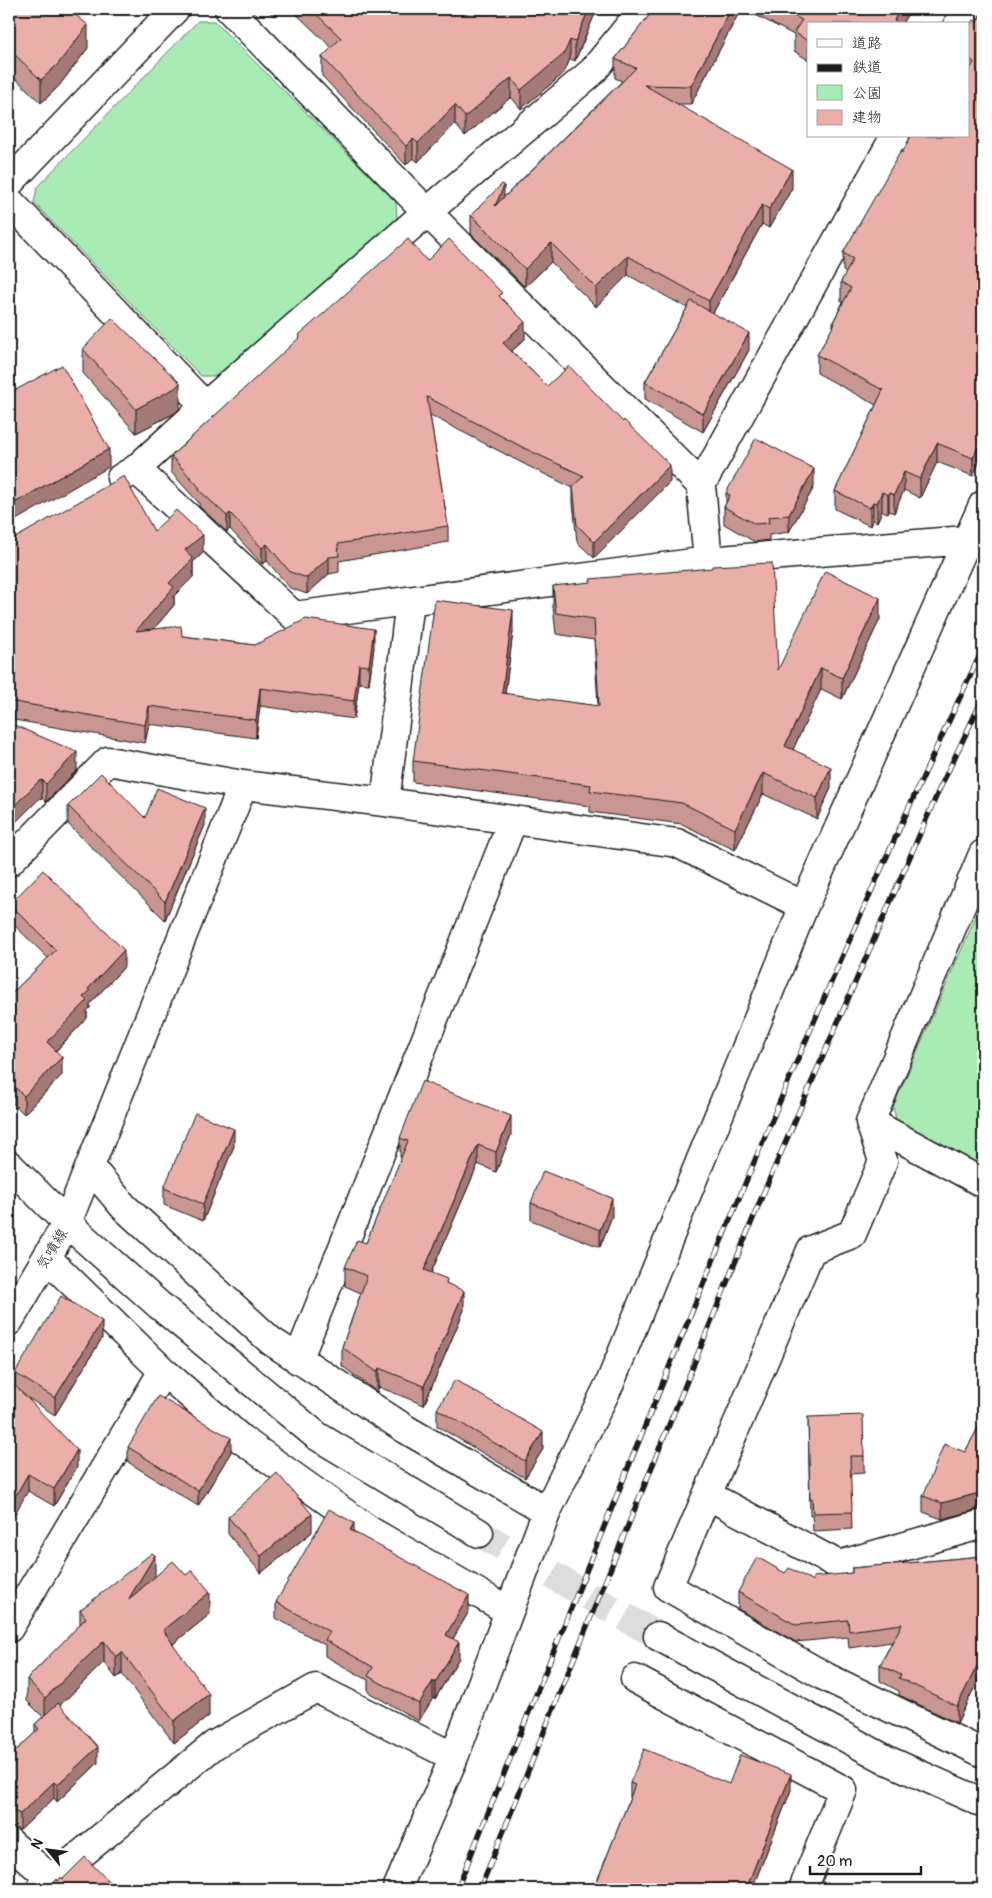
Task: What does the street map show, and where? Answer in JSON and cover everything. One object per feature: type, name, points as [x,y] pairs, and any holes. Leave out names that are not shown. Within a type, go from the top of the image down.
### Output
[{"type":"street","points":[[9,183],[175,9]]},
{"type":"street","points":[[228,9],[701,485]]},
{"type":"street","points":[[102,488],[136,469],[205,406],[593,71],[643,9]]},
{"type":"street","points":[[959,22],[966,9]]},
{"type":"street","points":[[708,561],[701,485],[895,138]]},
{"type":"street","points":[[9,201],[205,406]]},
{"type":"street","points":[[136,469],[294,616],[708,561],[966,540]]},
{"type":"street","points":[[397,1889],[454,1757],[547,1511],[610,1383],[804,906],[983,505]]},
{"type":"street","points":[[385,802],[410,601]]},
{"type":"street","points":[[9,862],[108,761],[243,785],[385,802],[677,843],[804,906]]},
{"type":"street","points":[[243,785],[91,1168],[67,1223],[159,1305],[317,1436],[480,1533]]},
{"type":"street","points":[[298,1360],[513,820]]},
{"type":"street","points":[[983,854],[870,1122],[883,1161],[852,1234],[811,1250],[668,1587],[826,1677],[983,1753]]},
{"type":"street","points":[[870,1122],[983,1183]]},
{"type":"street","name":"気噴線","points":[[9,1164],[67,1223],[9,1321]]},
{"type":"street","points":[[91,1168],[124,1207],[271,1341],[407,1430],[547,1511]]},
{"type":"street","points":[[47,1258],[163,1371],[241,1439],[370,1531],[509,1611]]},
{"type":"street","points":[[9,1628],[163,1371]]},
{"type":"street","points":[[707,1495],[838,1565],[983,1524]]},
{"type":"street","points":[[658,1636],[887,1760],[983,1803]]},
{"type":"street","points":[[635,1679],[842,1790],[803,1889]]},
{"type":"street","points":[[9,1842],[46,1884],[214,1745],[316,1688],[454,1757]]},
{"type":"green space","points":[[198,21],[214,21],[396,202],[397,220],[217,376],[201,376],[34,203],[37,187]]},
{"type":"green space","points":[[983,900],[983,1168],[897,1123],[893,1107]]},
{"type":"building","points":[[9,9],[68,9],[88,25],[58,64],[41,80],[9,49]]},
{"type":"building","points":[[311,9],[589,9],[575,42],[570,40],[564,54],[521,90],[511,78],[465,117],[455,105],[418,143],[413,139],[406,146],[322,57],[341,38]]},
{"type":"building","points":[[654,9],[731,9],[691,86],[644,85],[792,169],[769,209],[762,205],[709,301],[628,256],[596,288],[551,243],[525,269],[471,215],[502,184],[504,186],[495,206],[636,68],[615,59]]},
{"type":"building","points":[[780,9],[900,9],[894,20],[897,22],[807,22],[807,40],[794,32],[802,20]]},
{"type":"building","points":[[983,10],[983,435],[973,458],[937,443],[920,479],[904,472],[894,495],[882,492],[877,503],[873,502],[870,508],[835,491],[883,390],[817,355],[835,323],[833,322],[851,288],[841,282],[853,259],[843,253],[902,149],[902,153],[910,138],[970,138],[970,69],[974,62],[970,59],[970,25],[973,20],[977,22]]},
{"type":"building","points":[[408,239],[427,261],[449,239],[502,293],[499,296],[525,322],[503,343],[547,386],[569,366],[623,422],[624,420],[670,465],[594,542],[577,525],[573,486],[584,476],[526,449],[427,397],[448,526],[338,544],[339,556],[329,557],[307,578],[290,572],[267,544],[262,548],[230,513],[227,516],[199,490],[200,488],[171,456],[300,337],[299,335]]},
{"type":"building","points":[[691,301],[749,333],[703,414],[645,382]]},
{"type":"building","points":[[112,318],[180,383],[175,388],[136,409],[83,349]]},
{"type":"building","points":[[62,365],[109,449],[9,506],[9,391],[10,393]]},
{"type":"building","points":[[756,438],[814,469],[789,515],[768,517],[769,523],[755,524],[724,507],[730,495],[726,493]]},
{"type":"building","points":[[124,476],[154,531],[176,510],[203,535],[185,550],[193,559],[169,583],[174,587],[136,631],[181,626],[182,636],[255,645],[306,619],[374,629],[369,666],[359,665],[354,701],[260,688],[256,720],[149,706],[145,725],[9,701],[9,539],[17,537]]},
{"type":"building","points":[[772,563],[778,670],[825,571],[880,598],[842,678],[821,668],[785,746],[831,767],[817,798],[763,773],[735,829],[682,803],[590,791],[591,785],[413,761],[435,600],[513,610],[502,693],[599,706],[594,619],[556,613],[553,586],[591,582],[590,579],[712,568],[712,566]]},
{"type":"building","points":[[9,723],[77,752],[46,784],[42,780],[39,781],[9,811]]},
{"type":"building","points":[[101,773],[145,818],[157,788],[205,808],[165,902],[68,806]]},
{"type":"building","points":[[43,870],[124,950],[88,989],[90,991],[83,997],[87,1001],[47,1042],[62,1057],[24,1096],[9,1081],[9,996],[56,950],[10,904]]},
{"type":"building","points":[[422,1081],[511,1116],[496,1152],[478,1145],[424,1270],[447,1279],[446,1283],[464,1291],[424,1386],[379,1368],[377,1372],[342,1347],[367,1276],[345,1267],[357,1240],[366,1243],[408,1141],[400,1138]]},
{"type":"building","points":[[195,1113],[234,1129],[203,1204],[164,1188]]},
{"type":"building","points":[[543,1171],[612,1198],[600,1230],[531,1203]]},
{"type":"building","points":[[61,1296],[102,1321],[55,1398],[15,1373]]},
{"type":"building","points":[[9,1379],[77,1450],[54,1489],[28,1474],[9,1507]]},
{"type":"building","points":[[455,1380],[543,1432],[525,1461],[437,1409]]},
{"type":"building","points":[[158,1396],[231,1438],[198,1491],[128,1447]]},
{"type":"building","points":[[863,1415],[864,1456],[850,1456],[852,1512],[813,1513],[812,1498],[810,1499],[808,1417]]},
{"type":"building","points":[[983,1419],[983,1493],[942,1503],[923,1496],[944,1444],[965,1452]]},
{"type":"building","points":[[277,1473],[312,1514],[261,1556],[228,1517]]},
{"type":"building","points":[[329,1509],[354,1523],[350,1530],[469,1595],[446,1635],[459,1642],[435,1683],[433,1681],[419,1704],[368,1676],[373,1667],[325,1640],[330,1632],[276,1602]]},
{"type":"building","points":[[152,1553],[155,1555],[128,1600],[173,1561],[186,1575],[192,1570],[210,1592],[163,1630],[209,1694],[174,1721],[122,1652],[116,1657],[104,1641],[45,1698],[27,1679],[86,1618],[80,1610]]},
{"type":"building","points":[[983,1556],[983,1654],[957,1706],[899,1678],[901,1675],[880,1665],[902,1624],[849,1631],[848,1620],[796,1625],[738,1592],[757,1557],[785,1573],[789,1568],[813,1581],[813,1577],[852,1573],[852,1568]]},
{"type":"building","points":[[58,1703],[98,1747],[57,1785],[54,1782],[20,1814],[9,1810],[9,1757],[39,1729],[35,1724]]},
{"type":"building","points":[[644,1749],[729,1784],[740,1755],[791,1774],[746,1889],[594,1889],[635,1785],[630,1783]]},
{"type":"building","points":[[85,1857],[116,1889],[49,1889],[57,1879],[58,1881],[61,1877],[63,1879]]},
{"type":"tunnel","points":[[479,1533],[658,1636]]},
{"type":"railway","points":[[457,1889],[647,1421],[776,1110],[843,955],[983,649]]},
{"type":"railway","points":[[480,1889],[763,1194],[939,790],[983,698]]}]
